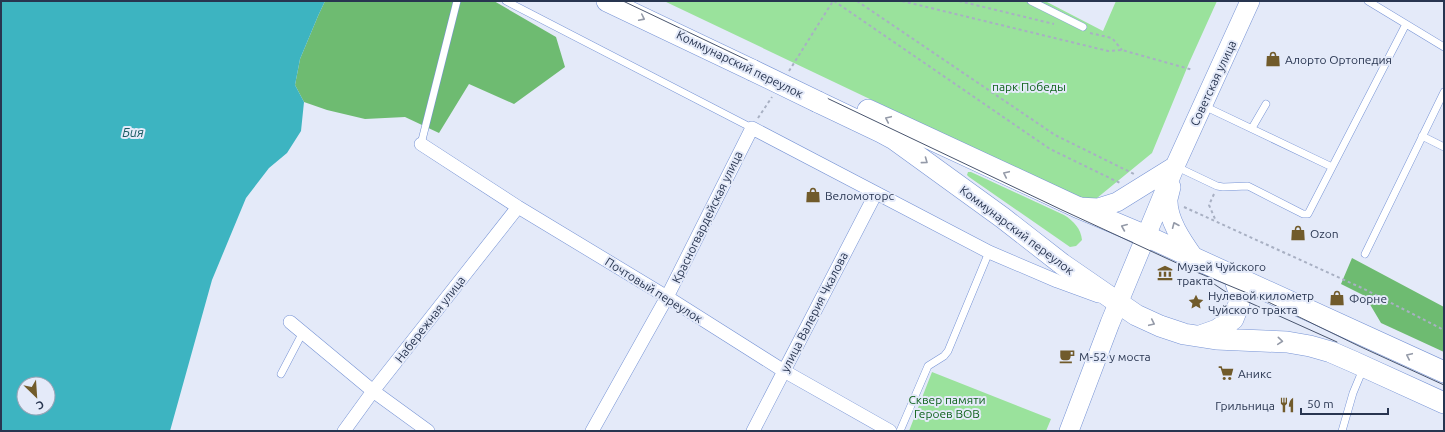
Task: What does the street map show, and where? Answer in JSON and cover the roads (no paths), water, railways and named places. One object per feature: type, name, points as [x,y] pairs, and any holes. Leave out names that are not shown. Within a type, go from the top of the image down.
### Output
[{"type":"main road","name":"Коммунарский переулок","points":[[607,1],[755,64],[821,95],[1146,236],[1444,372]]},
{"type":"main road","name":"Коммунарский переулок","points":[[640,1],[755,64]]},
{"type":"main road","name":"Коммунарский переулок","points":[[821,95],[894,139],[1003,218],[1062,264],[1136,315],[1160,326],[1184,334],[1216,339],[1264,340],[1302,344],[1331,352],[1444,403]]},
{"type":"main road","points":[[1200,336],[1217,330],[1233,319],[1239,304],[1240,295],[1234,277]]},
{"type":"street","name":"Советская улица","points":[[1175,166],[1250,1]]},
{"type":"street","points":[[752,128],[989,252],[1057,281],[1118,304]]},
{"type":"street","name":"Красногвардейская улица","points":[[592,431],[667,297],[752,128]]},
{"type":"street","name":"Почтовый переулок","points":[[421,144],[518,207],[667,297],[784,371],[890,431]]},
{"type":"street","points":[[1077,207],[1098,208],[1118,202],[1175,166]]},
{"type":"street","points":[[1069,431],[1118,304],[1175,166]]},
{"type":"street","points":[[1175,166],[1168,200],[1171,214],[1183,242],[1194,259]]},
{"type":"street","name":"улица Валерия Чкалова","points":[[753,431],[876,193]]},
{"type":"street","name":"Набережная улица","points":[[346,430],[373,391],[518,207]]},
{"type":"street","points":[[290,322],[373,391],[428,431]]},
{"type":"lane","points":[[421,144],[456,1]]},
{"type":"lane","points":[[506,1],[752,128]]},
{"type":"lane","points":[[1031,1],[1083,27]]},
{"type":"lane","points":[[1368,1],[1444,47]]},
{"type":"lane","points":[[1175,166],[1217,186],[1248,186],[1306,214],[1310,212],[1406,24]]},
{"type":"lane","points":[[1365,254],[1444,92]]},
{"type":"lane","points":[[1252,128],[1266,104]]},
{"type":"lane","points":[[1203,105],[1332,167]]},
{"type":"lane","points":[[1422,136],[1444,147]]},
{"type":"lane","points":[[900,431],[928,366],[944,356],[948,351],[989,252]]},
{"type":"lane","points":[[281,374],[303,332]]},
{"type":"lane","points":[[1342,431],[1353,393],[1364,367]]},
{"type":"water","name":"Бия","points":[[1,1],[325,1],[300,59],[295,85],[304,102],[301,131],[287,153],[269,168],[246,198],[212,280],[170,431],[1,431]]},
{"type":"tram line","points":[[623,1],[1062,210],[1194,271],[1264,300],[1444,385]]},
{"type":"tram line","points":[[1211,282],[1226,292],[1337,342]]},
{"type":"place","name":"Алорто Ортопедия","points":[[1273,59]]},
{"type":"place","name":"Веломоторс","points":[[813,195]]},
{"type":"place","name":"Ozon","points":[[1298,233]]},
{"type":"place","name":"Музей Чуйского тракта","points":[[1165,273]]},
{"type":"place","name":"Форне","points":[[1337,298]]},
{"type":"place","name":"Нулевой километр Чуйского тракта","points":[[1196,302]]},
{"type":"place","name":"М-52 у моста","points":[[1067,356]]},
{"type":"place","name":"Аникс","points":[[1226,373]]},
{"type":"place","name":"Грильница","points":[[1287,405]]},
{"type":"park label","name":"парк Победы","points":[[1029,86]]},
{"type":"park label","name":"Сквер памяти Героев ВОВ","points":[[947,406]]}]
